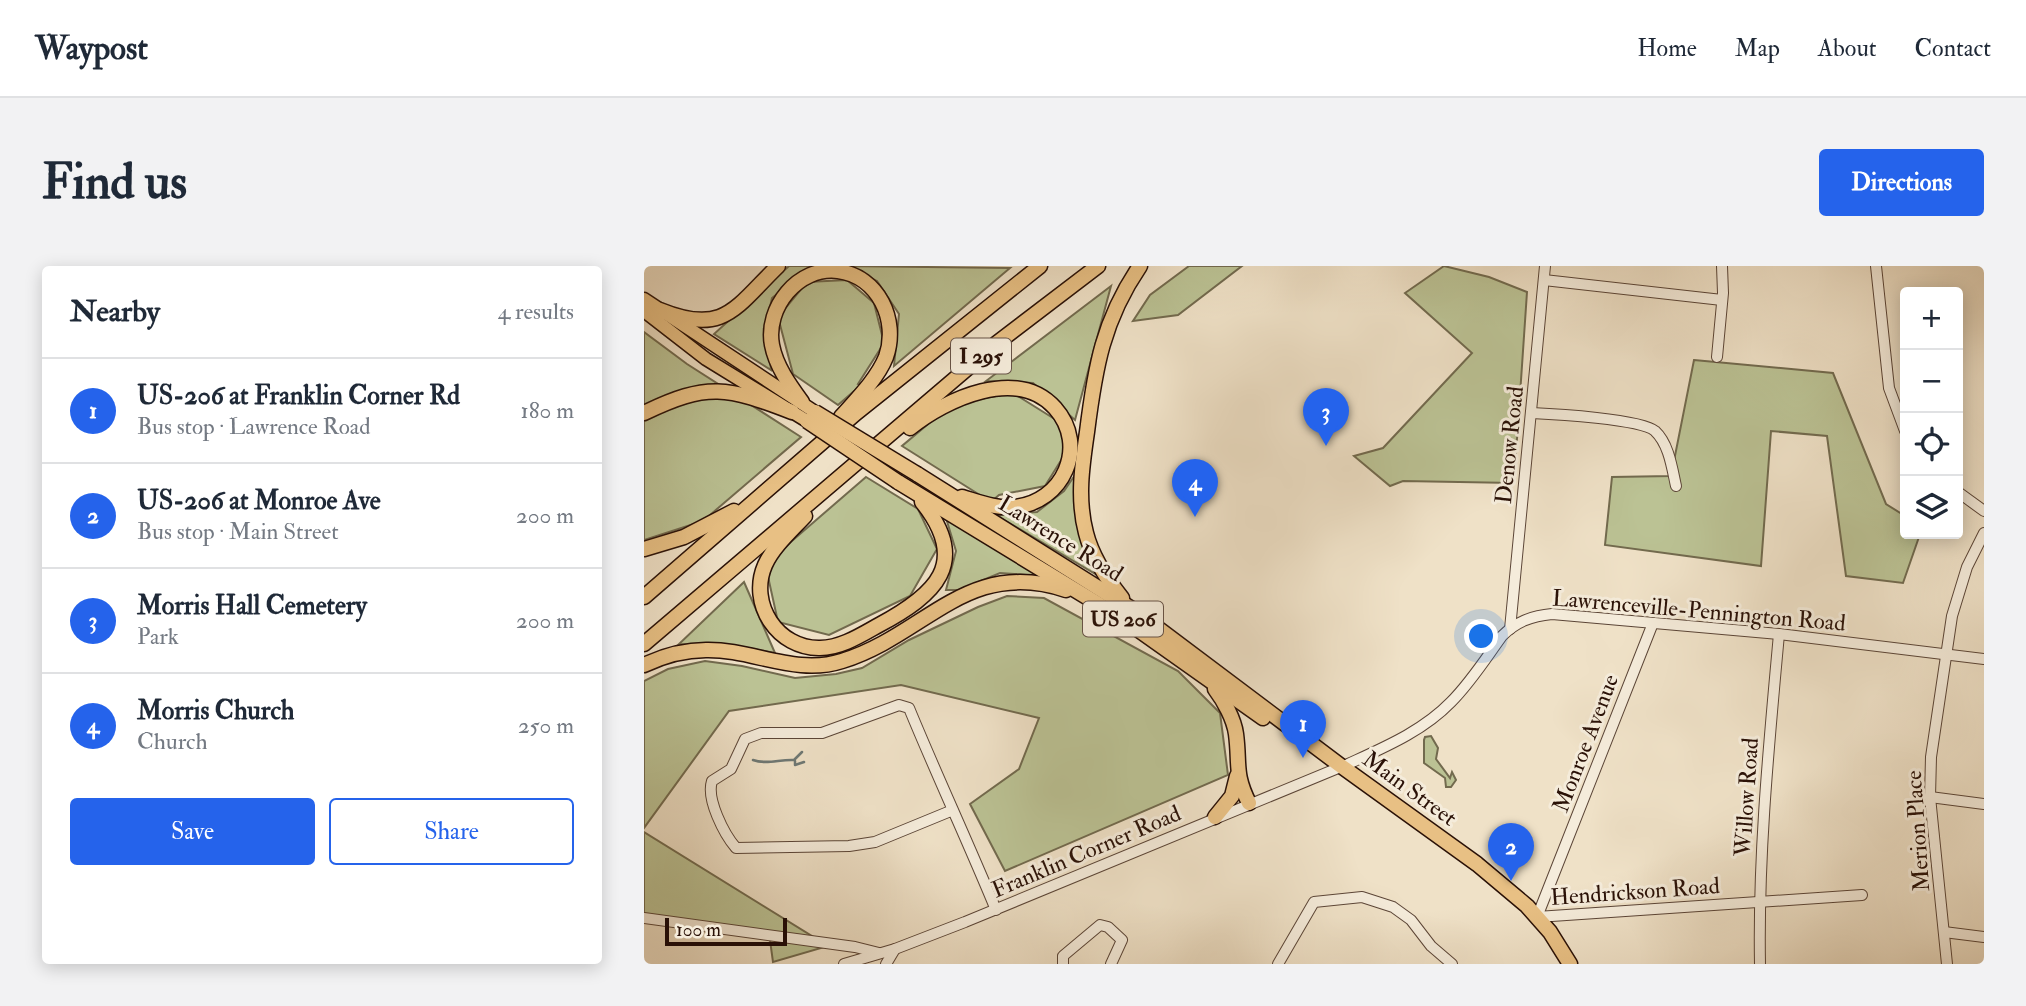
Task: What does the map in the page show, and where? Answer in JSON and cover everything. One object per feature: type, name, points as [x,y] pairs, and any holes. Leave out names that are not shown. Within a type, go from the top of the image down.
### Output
[{"type":"highway","points":[[660,310],[694,321],[716,319],[734,309],[778,266]]},
{"type":"highway","name":"I 295","points":[[644,597],[948,338],[1040,266]]},
{"type":"highway","name":"I 295","points":[[644,644],[997,343],[1098,266]]},
{"type":"highway","points":[[1130,616],[1096,558],[1086,534],[1080,495],[1099,350],[1116,305],[1140,266]]},
{"type":"highway","points":[[797,407],[773,347],[771,335],[775,312],[789,290],[804,278],[828,271],[849,274],[870,286],[884,305],[890,326],[889,348],[879,370],[821,445]]},
{"type":"highway","points":[[644,412],[684,395],[712,390],[740,393],[797,407]]},
{"type":"highway","points":[[870,452],[956,400],[986,391],[1026,391],[1045,400],[1061,416],[1069,436],[1069,460],[1061,481],[1045,497],[1029,505],[1002,507],[940,489]]},
{"type":"highway","name":"Lawrence Road","points":[[811,416],[940,489],[1130,616],[1341,766]]},
{"type":"highway","name":"Lawrence Road","points":[[811,416],[898,482],[1130,616],[1210,682],[1291,738],[1341,766]]},
{"type":"highway","points":[[644,549],[671,542],[707,527],[732,513],[795,467]]},
{"type":"highway","points":[[839,477],[774,551],[761,578],[761,600],[769,620],[783,636],[802,646],[823,648],[848,641],[894,618],[919,601],[935,585],[943,565],[944,544],[937,523],[915,492]]},
{"type":"highway","points":[[644,665],[666,656],[705,650],[787,664],[841,662],[886,642],[964,593],[1013,582],[1047,584],[1130,616]]},
{"type":"highway","points":[[1210,682],[1222,698],[1236,731],[1237,775],[1232,796],[1215,817]]},
{"type":"highway","name":"Main Street","points":[[1341,766],[1477,864],[1514,894],[1537,917],[1570,964]]},
{"type":"highway","points":[[1237,775],[1249,803]]},
{"type":"main road","name":"Lawrence Road","points":[[644,299],[811,416]]},
{"type":"main road","name":"Lawrence Road","points":[[644,311],[706,359],[797,407]]},
{"type":"street","name":"Denow Road","points":[[1510,629],[1545,266]]},
{"type":"street","points":[[1717,357],[1722,266]]},
{"type":"street","points":[[1876,266],[1886,370],[1900,420]]},
{"type":"street","points":[[1544,281],[1722,300]]},
{"type":"street","points":[[1532,413],[1572,415],[1649,427],[1661,438],[1676,486]]},
{"type":"street","points":[[1963,496],[1984,511]]},
{"type":"street","name":"Merion Place","points":[[1947,964],[1930,797],[1931,757],[1958,591],[1984,533]]},
{"type":"street","name":"Lawrenceville-Pennington Road","points":[[1341,766],[1402,738],[1432,719],[1464,687],[1510,629],[1530,618],[1552,614],[1779,634],[1984,659]]},
{"type":"street","name":"Monroe Avenue","points":[[1537,917],[1653,623]]},
{"type":"street","name":"Willow Road","points":[[1760,964],[1759,901],[1766,772],[1779,634]]},
{"type":"street","points":[[953,810],[875,842],[849,846],[736,848],[727,836],[709,791],[712,781],[730,769],[745,739],[761,733],[822,733],[899,705],[909,708],[944,793],[953,810],[996,910]]},
{"type":"street","name":"Franklin Corner Road","points":[[844,964],[895,949],[996,910],[1341,766]]},
{"type":"street","points":[[1930,797],[1984,804]]},
{"type":"street","name":"Hendrickson Road","points":[[1537,917],[1862,895]]},
{"type":"street","points":[[1278,964],[1314,902],[1362,897],[1393,907],[1411,920],[1431,946],[1452,964]]},
{"type":"street","points":[[644,918],[855,947],[880,953]]},
{"type":"street","points":[[1063,964],[1063,956],[1100,925],[1108,927],[1122,940],[1111,964]]},
{"type":"street","points":[[1944,932],[1984,937]]},
{"type":"street","points":[[886,964],[895,949]]},
{"type":"green space","points":[[789,266],[829,266],[807,270],[772,298],[766,325],[771,370],[714,334]]},
{"type":"green space","points":[[843,266],[1010,268],[894,366],[899,314],[877,281]]},
{"type":"green space","points":[[1189,266],[1242,266],[1178,315],[1133,321],[1150,295]]},
{"type":"green space","points":[[1444,266],[1489,277],[1527,292],[1514,483],[1403,481],[1390,486],[1354,456],[1383,448],[1472,353],[1405,293]]},
{"type":"green space","points":[[847,280],[874,303],[884,343],[858,384],[861,385],[838,405],[793,374],[778,317],[807,282]]},
{"type":"green space","points":[[1111,286],[1075,420],[1033,383],[986,381]]},
{"type":"green space","points":[[644,332],[687,364],[801,437],[703,521],[644,540]]},
{"type":"green space","points":[[1694,360],[1833,373],[1886,504],[1900,513],[1900,539],[1918,539],[1903,583],[1846,576],[1827,436],[1771,431],[1761,566],[1605,545],[1612,477],[1671,476]]},
{"type":"green space","points":[[1013,393],[1061,423],[1065,454],[1045,486],[999,495],[991,502],[902,446],[952,404]]},
{"type":"green space","points":[[1077,472],[1081,532],[1097,575],[996,515],[1037,512],[1064,491]]},
{"type":"green space","points":[[866,477],[918,509],[937,549],[910,596],[829,635],[778,622],[767,572],[771,559]]},
{"type":"green space","points":[[946,518],[1041,576],[1000,573],[959,590],[946,590],[956,551]]},
{"type":"green space","points":[[744,582],[775,653],[732,645],[679,644]]},
{"type":"green space","points":[[1007,596],[1044,598],[1178,671],[1220,713],[1228,775],[1005,871],[970,804],[1019,769],[1039,718],[901,685],[729,711],[644,828],[644,681],[668,669],[705,661],[795,678],[862,668],[909,640]]},
{"type":"green space","points":[[1431,736],[1438,748],[1436,759],[1450,778],[1452,772],[1456,780],[1451,787],[1446,787],[1445,778],[1424,763],[1424,740],[1425,737]]},
{"type":"green space","points":[[644,832],[828,946],[773,962],[769,933],[644,917]]},
{"type":"waterway","points":[[753,760],[794,760],[802,752]]},
{"type":"waterway","points":[[795,761],[795,765],[804,762]]},
{"type":"place","name":"Morris Hall Cemetery","points":[[1326,446]]},
{"type":"place","name":"Morris Church","points":[[1195,517]]},
{"type":"place","name":"US-206 at Franklin Corner Rd","points":[[1303,758]]},
{"type":"place","name":"US-206 at Monroe Ave","points":[[1511,881]]}]
